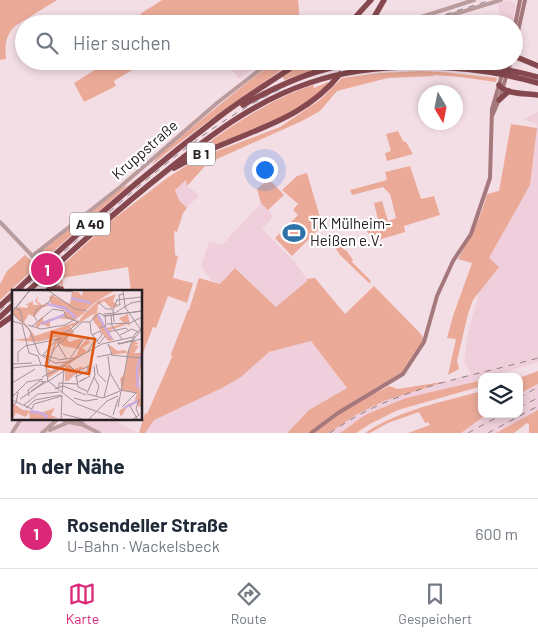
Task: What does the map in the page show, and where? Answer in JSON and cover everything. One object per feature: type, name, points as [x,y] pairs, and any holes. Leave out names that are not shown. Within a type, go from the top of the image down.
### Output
[{"type":"highway","points":[[358,15],[371,0]]},
{"type":"highway","points":[[375,15],[384,0]]},
{"type":"highway","points":[[523,60],[538,66]]},
{"type":"highway","points":[[199,133],[220,116],[288,70]]},
{"type":"highway","name":"A 40","points":[[16,290],[87,226],[199,133],[243,105],[284,83],[323,70]]},
{"type":"highway","name":"B 1","points":[[157,178],[197,155],[284,119],[315,100],[330,86],[342,70]]},
{"type":"highway","name":"A 40","points":[[29,290],[157,178],[239,117],[272,98],[310,82],[354,72],[376,70]]},
{"type":"highway","name":"A 40","points":[[474,70],[494,71]]},
{"type":"highway","name":"A 40","points":[[488,70],[538,77]]},
{"type":"highway","name":"A 40","points":[[515,74],[538,83]]},
{"type":"highway","points":[[501,87],[509,91],[538,95]]},
{"type":"highway","points":[[499,100],[509,91]]},
{"type":"highway","points":[[49,290],[56,281]]},
{"type":"highway","name":"A 40","points":[[0,306],[12,294]]},
{"type":"highway","points":[[0,317],[12,306]]},
{"type":"highway","points":[[0,325],[12,317]]},
{"type":"main road","points":[[515,0],[520,2],[517,15]]},
{"type":"main road","points":[[522,15],[525,0]]},
{"type":"main road","points":[[492,116],[499,100],[504,70]]},
{"type":"main road","points":[[311,433],[338,412],[403,374],[421,347],[428,332],[439,292],[454,261],[471,234],[490,178],[492,106],[508,70]]},
{"type":"street","points":[[427,15],[474,0]]},
{"type":"street","points":[[454,15],[501,0]]},
{"type":"street","name":"Kruppstraße","points":[[32,256],[119,188],[217,103],[259,70]]},
{"type":"street","points":[[0,222],[40,264],[39,257],[42,248],[27,250]]},
{"type":"street","points":[[51,275],[60,290]]},
{"type":"street","points":[[12,433],[20,420]]},
{"type":"street","points":[[42,433],[55,420]]},
{"type":"street","points":[[48,432],[61,420]]},
{"type":"street","points":[[72,420],[98,433]]},
{"type":"street","points":[[78,420],[84,425]]},
{"type":"street","points":[[48,432],[68,422],[84,425]]},
{"type":"shaded area","points":[[0,0],[57,0],[33,15],[15,15],[15,26],[6,41],[6,59],[0,60]]},
{"type":"shaded area","points":[[162,0],[298,0],[299,15],[141,15]]},
{"type":"shaded area","points":[[510,0],[515,4],[514,15],[500,15],[498,4]]},
{"type":"shaded area","points":[[95,70],[132,70],[114,81],[116,86],[84,102],[74,83]]},
{"type":"shaded area","points":[[233,70],[251,70],[239,79]]},
{"type":"shaded area","points":[[264,70],[281,70],[204,124],[152,165],[168,147]]},
{"type":"shaded area","points":[[292,70],[313,70],[285,80],[282,77]]},
{"type":"shaded area","points":[[421,71],[497,78],[496,82],[434,75],[388,78],[337,91],[320,111],[208,163],[187,186],[186,180],[175,190],[179,200],[187,208],[183,213],[177,232],[174,231],[175,255],[178,256],[173,278],[193,283],[187,303],[168,296],[156,328],[153,327],[142,355],[142,290],[131,290],[128,267],[62,278],[64,290],[54,273],[111,221],[167,178],[186,166],[217,151],[280,127],[320,100],[342,78],[380,73]]},
{"type":"shaded area","points":[[328,82],[312,99],[266,126],[228,139],[185,160],[230,127],[278,99],[313,85],[314,88]]},
{"type":"shaded area","points":[[538,112],[538,362],[502,373],[478,373],[478,380],[406,398],[350,425],[340,433],[329,433],[356,415],[384,401],[471,374],[464,362],[469,328],[489,258],[530,185],[537,124],[523,119]]},
{"type":"shaded area","points":[[511,124],[537,128],[530,185],[489,258],[499,267],[473,300],[457,361],[459,369],[448,375],[456,339],[447,338],[472,263],[458,259],[471,236],[487,194],[499,191]]},
{"type":"shaded area","points":[[398,131],[413,154],[387,161],[385,153],[391,151],[386,134]]},
{"type":"shaded area","points":[[410,166],[421,199],[434,196],[440,215],[404,226],[405,232],[375,241],[364,228],[379,224],[374,203],[382,201],[388,221],[396,218],[390,194],[383,187],[352,195],[350,190],[387,180],[385,172]]},
{"type":"shaded area","points":[[307,173],[322,224],[317,224],[321,227],[292,256],[275,238],[298,215],[293,210],[298,204],[282,190],[297,176]]},
{"type":"shaded area","points":[[187,179],[187,186],[199,195],[187,208],[179,200],[175,190]]},
{"type":"shaded area","points":[[269,179],[284,195],[268,210],[261,203],[257,189]]},
{"type":"shaded area","points":[[130,184],[42,261],[41,257],[46,247],[122,188]]},
{"type":"shaded area","points":[[261,203],[274,216],[262,229],[293,260],[307,279],[276,307],[236,268],[220,284],[212,281],[201,267],[209,241],[222,245]]},
{"type":"shaded area","points":[[339,241],[353,260],[352,262],[371,281],[369,283],[340,255],[332,243]]},
{"type":"shaded area","points":[[25,255],[37,266],[0,300],[0,284],[7,271]]},
{"type":"shaded area","points":[[235,268],[276,307],[307,279],[315,278],[345,314],[374,286],[424,339],[402,374],[374,394],[389,386],[398,389],[448,381],[384,401],[356,415],[329,433],[287,433],[309,410],[347,388],[311,341],[269,352],[241,377],[154,420],[145,433],[139,433],[145,413],[147,414],[172,357],[171,354],[189,310],[199,278],[220,284]]},
{"type":"shaded area","points":[[311,341],[347,388],[309,410],[287,433],[139,433],[147,414],[154,419],[222,388],[241,377],[269,352]]},
{"type":"shaded area","points":[[538,371],[538,384],[523,392],[523,377]]},
{"type":"shaded area","points":[[478,381],[478,387],[398,410],[356,433],[340,433],[365,415],[406,398]]},
{"type":"shaded area","points":[[538,384],[538,410],[496,433],[461,433],[482,418],[523,418],[523,392]]},
{"type":"shaded area","points":[[478,392],[478,418],[482,418],[461,433],[408,433],[430,425],[428,422],[425,423],[419,412],[388,423],[370,433],[365,433],[392,418],[436,403]]},
{"type":"shaded area","points":[[538,410],[538,433],[529,433],[529,424],[527,423],[514,433],[496,433]]},
{"type":"shaded area","points":[[23,420],[53,420],[57,428],[73,424],[73,420],[114,420],[138,433],[15,433]]},
{"type":"railway","points":[[444,15],[491,0]]},
{"type":"railway","points":[[22,290],[120,202],[187,147],[234,114],[285,87]]},
{"type":"railway","points":[[0,311],[12,299]]},
{"type":"railway","points":[[330,433],[379,405],[405,395],[431,386],[538,358]]},
{"type":"railway","points":[[523,396],[538,387]]},
{"type":"railway","points":[[523,405],[538,398]]},
{"type":"railway","points":[[488,433],[538,406]]},
{"type":"railway","points":[[468,433],[496,418]]},
{"type":"place","name":"TK Mülheim- Heißen e.V.","points":[[294,233]]},
{"type":"place","name":"Rosendeller Straße","points":[[47,269]]}]
